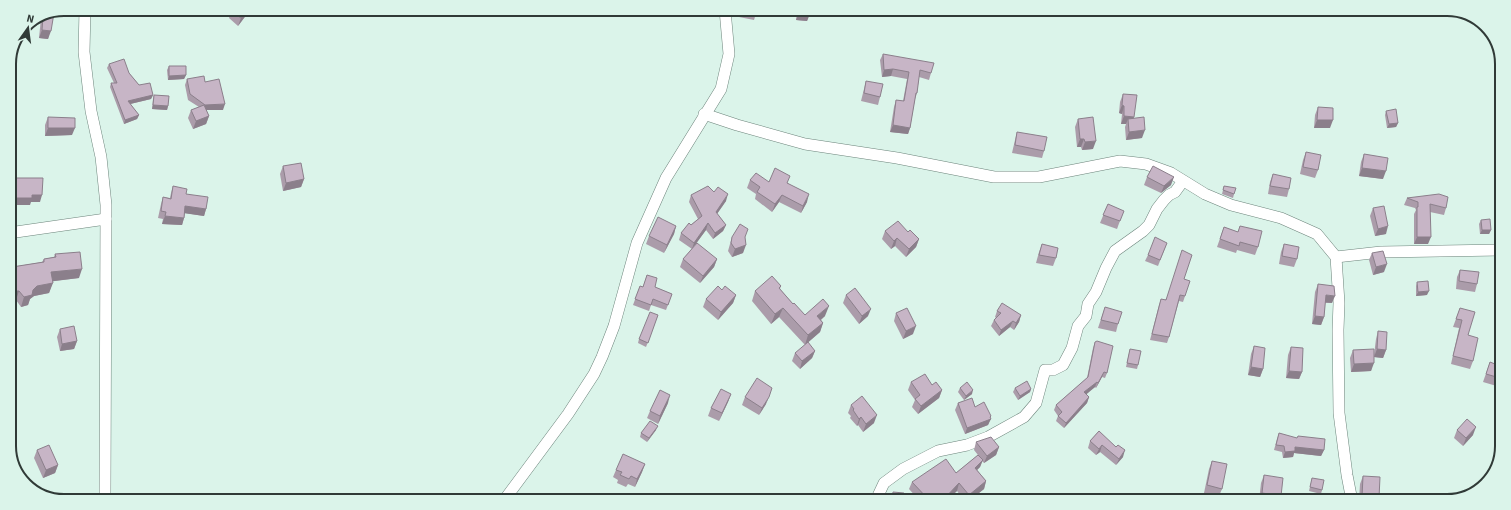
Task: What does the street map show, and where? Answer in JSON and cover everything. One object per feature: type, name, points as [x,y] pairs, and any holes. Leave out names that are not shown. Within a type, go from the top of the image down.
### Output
[{"type":"street","points":[[85,16],[84,52],[91,111],[101,156],[106,219],[105,494]]},
{"type":"street","points":[[509,494],[568,414],[594,374],[614,326],[637,243],[666,178],[704,114],[721,89],[728,60],[726,16]]},
{"type":"street","points":[[704,114],[737,126],[805,144],[897,158],[994,177],[1039,178],[1120,161],[1146,164],[1171,173],[1205,194],[1230,205],[1281,218],[1317,234],[1336,258],[1339,303],[1338,330],[1340,413],[1351,494]]},
{"type":"street","points":[[879,494],[884,483],[903,469],[938,451],[967,445],[988,437],[1024,417],[1031,410],[1038,398],[1045,370],[1053,370],[1063,366],[1072,348],[1078,326],[1086,316],[1088,304],[1096,292],[1115,251],[1149,226],[1157,209],[1169,195],[1176,192],[1183,181]]},
{"type":"street","points":[[16,232],[106,219]]},
{"type":"street","points":[[1336,258],[1382,252],[1495,250]]},
{"type":"building","points":[[53,17],[51,31],[42,30],[43,21]]},
{"type":"building","points":[[883,54],[934,63],[931,73],[920,70],[910,128],[893,125],[896,100],[904,101],[909,72],[893,69],[884,70]]},
{"type":"building","points":[[124,59],[129,73],[139,85],[150,83],[153,95],[128,101],[139,115],[125,120],[111,83],[117,83],[109,64]]},
{"type":"building","points":[[169,66],[186,66],[186,75],[169,76]]},
{"type":"building","points":[[204,76],[205,82],[219,79],[225,104],[205,105],[190,94],[187,79]]},
{"type":"building","points":[[866,81],[883,84],[880,97],[864,93]]},
{"type":"building","points":[[1123,94],[1137,95],[1134,117],[1124,116],[1124,106],[1122,105]]},
{"type":"building","points":[[154,95],[169,96],[168,106],[153,105]]},
{"type":"building","points":[[204,105],[209,116],[196,121],[191,110]]},
{"type":"building","points":[[1318,107],[1333,108],[1333,120],[1317,120]]},
{"type":"building","points":[[1396,109],[1398,123],[1389,124],[1386,111]]},
{"type":"building","points":[[48,117],[75,118],[75,128],[48,128]]},
{"type":"building","points":[[1093,117],[1096,141],[1085,142],[1084,139],[1080,139],[1078,119]]},
{"type":"building","points":[[1144,117],[1145,130],[1129,132],[1128,119]]},
{"type":"building","points":[[1017,132],[1047,137],[1044,151],[1015,145]]},
{"type":"building","points":[[1306,152],[1321,155],[1318,170],[1303,167]]},
{"type":"building","points":[[1364,154],[1388,158],[1386,171],[1362,168]]},
{"type":"building","points":[[301,163],[304,179],[286,183],[283,166]]},
{"type":"building","points":[[1153,166],[1174,177],[1164,186],[1147,177]]},
{"type":"building","points":[[775,168],[790,176],[787,183],[809,194],[803,206],[782,195],[775,204],[757,192],[760,187],[750,180],[756,173],[769,182]]},
{"type":"building","points":[[1273,174],[1291,178],[1289,189],[1270,186]]},
{"type":"building","points":[[16,178],[43,178],[42,195],[32,195],[32,198],[16,198]]},
{"type":"building","points":[[173,186],[187,189],[186,194],[208,197],[206,209],[185,206],[184,218],[165,216],[166,212],[161,211],[163,197],[171,199]]},
{"type":"building","points":[[708,186],[714,192],[718,187],[728,194],[716,212],[726,225],[715,233],[708,223],[694,243],[681,233],[689,223],[691,225],[702,216],[691,195]]},
{"type":"building","points":[[1224,186],[1236,188],[1234,194],[1223,190]]},
{"type":"building","points":[[1439,194],[1448,197],[1446,208],[1430,204],[1431,237],[1417,237],[1418,202],[1407,198]]},
{"type":"building","points":[[1108,204],[1124,211],[1120,221],[1103,215]]},
{"type":"building","points":[[1384,206],[1388,226],[1378,229],[1373,208]]},
{"type":"building","points":[[658,217],[676,226],[667,245],[649,236]]},
{"type":"building","points":[[1490,219],[1491,230],[1482,230],[1481,220]]},
{"type":"building","points":[[898,221],[908,232],[910,230],[919,239],[909,249],[897,238],[894,241],[885,231]]},
{"type":"building","points":[[740,224],[748,229],[745,237],[746,245],[735,249],[731,243],[732,237]]},
{"type":"building","points":[[1240,226],[1262,231],[1258,247],[1240,242],[1239,246],[1220,239],[1224,227],[1238,232]]},
{"type":"building","points":[[1155,237],[1167,243],[1160,260],[1148,255]]},
{"type":"building","points":[[697,243],[717,259],[703,276],[683,259]]},
{"type":"building","points":[[1042,244],[1058,248],[1056,258],[1039,255]]},
{"type":"building","points":[[1284,244],[1299,247],[1297,259],[1282,256]]},
{"type":"building","points":[[1182,250],[1192,255],[1184,279],[1190,281],[1185,296],[1180,295],[1169,337],[1152,334],[1161,299],[1166,300]]},
{"type":"building","points":[[1383,251],[1387,264],[1376,267],[1372,253]]},
{"type":"building","points":[[80,252],[82,269],[51,272],[53,283],[37,286],[33,290],[32,295],[24,297],[19,291],[16,291],[16,266],[44,262],[44,259],[56,257],[55,254]]},
{"type":"building","points":[[1460,270],[1479,272],[1477,284],[1459,281]]},
{"type":"building","points":[[647,275],[657,278],[655,287],[672,294],[668,305],[653,299],[651,305],[635,299],[640,286],[643,287]]},
{"type":"building","points":[[772,276],[781,286],[779,288],[805,315],[823,299],[829,306],[817,316],[823,323],[808,335],[783,308],[775,314],[755,291]]},
{"type":"building","points":[[1428,281],[1429,291],[1418,292],[1417,282]]},
{"type":"building","points":[[1318,284],[1334,286],[1335,296],[1326,295],[1324,317],[1315,316]]},
{"type":"building","points":[[718,286],[722,290],[725,286],[736,295],[721,312],[706,299]]},
{"type":"building","points":[[855,288],[871,309],[862,316],[846,295]]},
{"type":"building","points":[[1002,303],[1021,315],[1016,323],[1013,321],[1001,330],[994,320],[1001,313],[997,311]]},
{"type":"building","points":[[1105,307],[1122,312],[1118,324],[1101,320]]},
{"type":"building","points":[[907,308],[916,326],[906,331],[896,313]]},
{"type":"building","points":[[1460,308],[1475,312],[1468,335],[1478,338],[1473,361],[1453,356],[1462,320],[1456,319]]},
{"type":"building","points":[[650,312],[658,315],[648,343],[639,339]]},
{"type":"building","points":[[74,326],[77,341],[62,344],[60,329]]},
{"type":"building","points":[[1378,331],[1387,332],[1386,350],[1377,349]]},
{"type":"building","points":[[1097,341],[1113,346],[1107,373],[1104,372],[1098,383],[1097,382],[1084,392],[1089,397],[1066,423],[1058,416],[1062,412],[1056,405],[1088,377],[1095,342]]},
{"type":"building","points":[[808,342],[815,351],[802,361],[795,353]]},
{"type":"building","points":[[1254,346],[1265,348],[1263,369],[1251,367]]},
{"type":"building","points":[[1291,347],[1303,348],[1302,372],[1289,371]]},
{"type":"building","points":[[1130,349],[1141,351],[1138,365],[1127,363]]},
{"type":"building","points":[[1374,349],[1374,363],[1354,364],[1353,350]]},
{"type":"building","points":[[1490,362],[1495,364],[1495,377],[1486,374]]},
{"type":"building","points":[[925,374],[932,385],[936,382],[942,390],[921,406],[915,399],[920,395],[911,382]]},
{"type":"building","points":[[757,378],[772,388],[769,397],[762,408],[745,397]]},
{"type":"building","points":[[1027,381],[1031,389],[1020,396],[1015,388]]},
{"type":"building","points":[[967,382],[973,390],[966,396],[960,388]]},
{"type":"building","points":[[721,389],[731,394],[722,413],[711,408]]},
{"type":"building","points":[[660,390],[670,395],[660,416],[650,411]]},
{"type":"building","points":[[862,396],[877,415],[866,424],[861,417],[859,419],[851,405]]},
{"type":"building","points":[[972,398],[975,407],[984,402],[991,419],[967,428],[958,403]]},
{"type":"building","points":[[1467,419],[1476,427],[1466,438],[1457,430]]},
{"type":"building","points":[[650,421],[658,426],[649,438],[641,433]]},
{"type":"building","points":[[1099,431],[1116,447],[1118,445],[1125,450],[1119,459],[1102,445],[1099,449],[1090,441]]},
{"type":"building","points":[[1279,433],[1297,438],[1298,436],[1325,439],[1324,450],[1295,447],[1295,451],[1285,452],[1284,446],[1276,445]]},
{"type":"building","points":[[991,437],[999,447],[987,456],[976,442]]},
{"type":"building","points":[[49,445],[58,465],[46,470],[37,450]]},
{"type":"building","points":[[623,454],[645,464],[637,479],[631,476],[629,479],[620,475],[622,472],[616,470]]},
{"type":"building","points":[[978,455],[983,460],[975,468],[986,481],[970,494],[968,494],[959,483],[949,494],[923,494],[912,482],[946,459],[956,473]]},
{"type":"building","points":[[1212,461],[1227,464],[1222,489],[1207,485]]},
{"type":"building","points":[[1264,475],[1283,478],[1281,494],[1262,493]]},
{"type":"building","points":[[1363,476],[1380,477],[1379,494],[1362,494]]},
{"type":"building","points":[[1312,478],[1324,480],[1322,490],[1310,487]]},
{"type":"building","points":[[893,492],[904,493],[904,494],[893,494]]}]
